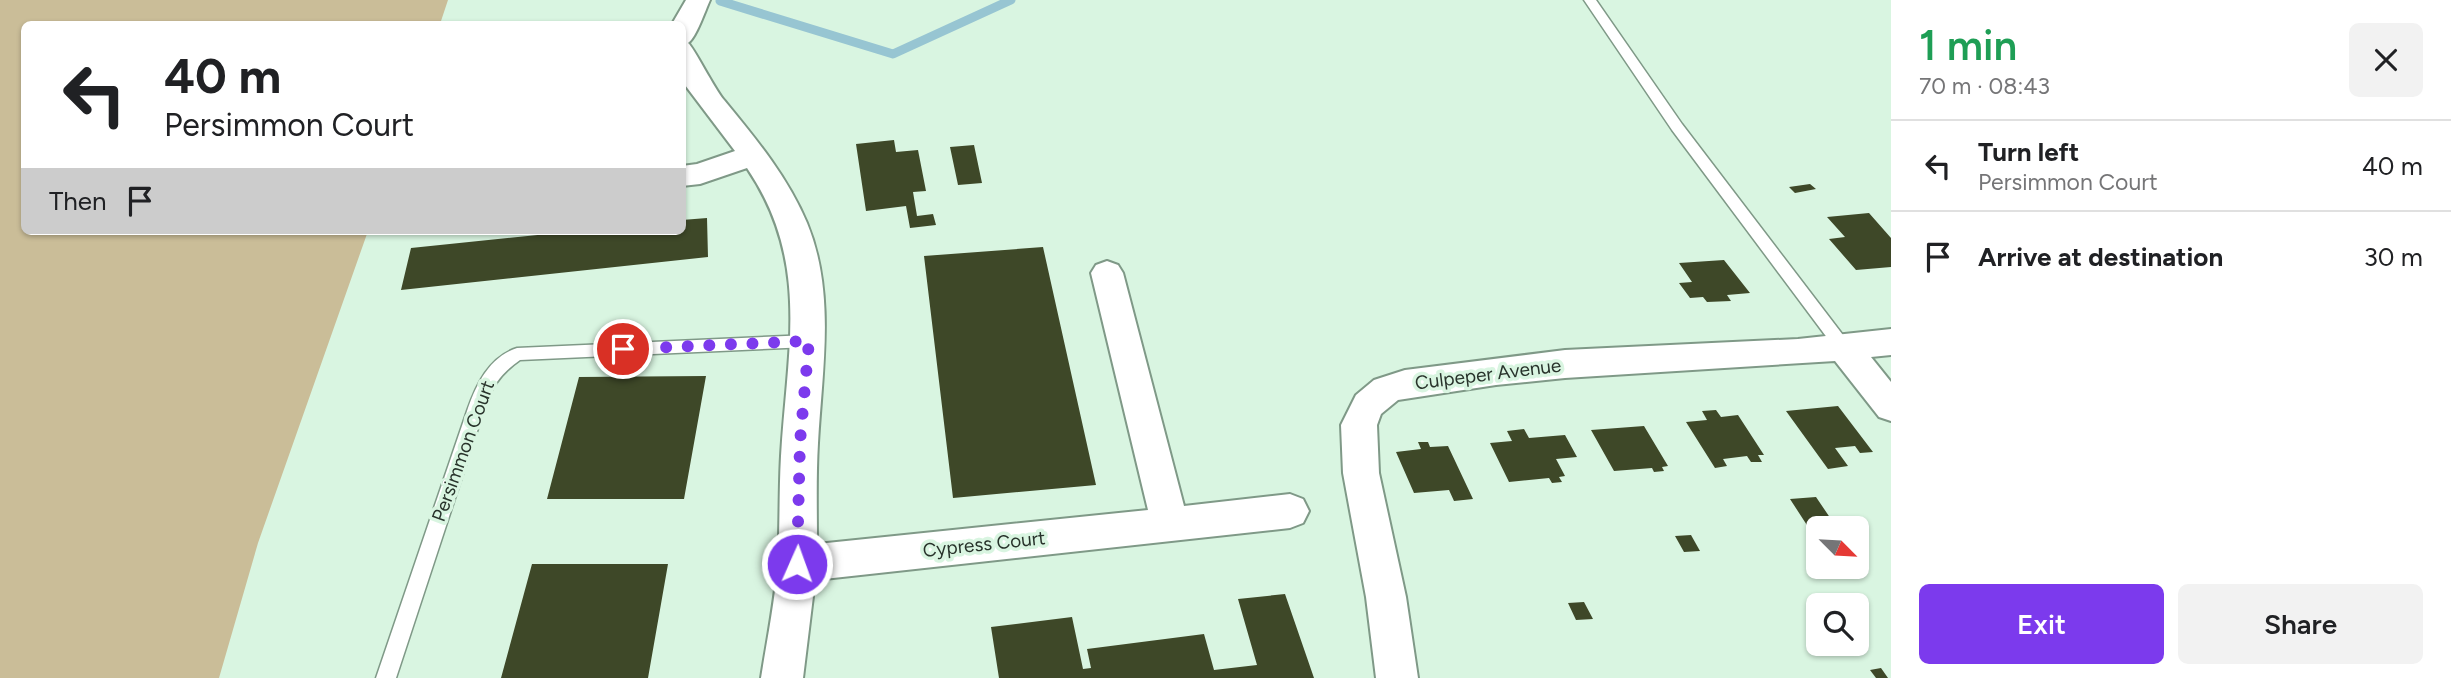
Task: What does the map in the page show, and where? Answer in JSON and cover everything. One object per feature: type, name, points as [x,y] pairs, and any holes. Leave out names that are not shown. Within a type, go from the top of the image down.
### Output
[{"type":"street","points":[[686,28],[698,0]]},
{"type":"street","points":[[686,50],[691,74],[754,155],[775,189],[793,227],[804,272],[809,341],[800,442],[797,564],[782,678]]},
{"type":"street","points":[[686,175],[723,167],[754,155]]},
{"type":"street","points":[[1107,273],[1170,524]]},
{"type":"street","name":"Culpeper Avenue","points":[[1397,678],[1386,597],[1361,473],[1359,425],[1368,405],[1386,390],[1405,384],[1565,364],[1798,352],[1891,342]]},
{"type":"street","points":[[1843,347],[1891,407]]},
{"type":"street","name":"Cypress Court","points":[[797,564],[1290,511]]},
{"type":"lane","points":[[1590,0],[1677,127],[1843,347]]},
{"type":"lane","name":"Persimmon Court","points":[[386,678],[475,411],[488,376],[501,364],[517,354],[809,341]]},
{"type":"shaded area","points":[[0,0],[448,0],[441,21],[21,21],[21,235],[367,235],[258,543],[219,678],[0,678]]},
{"type":"building","points":[[894,140],[896,152],[918,150],[926,191],[913,192],[917,216],[933,214],[936,225],[910,228],[906,206],[866,211],[856,144]]},
{"type":"building","points":[[974,145],[982,183],[958,185],[950,147]]},
{"type":"building","points":[[1810,184],[1816,189],[1795,193],[1789,187]]},
{"type":"building","points":[[1869,213],[1891,238],[1891,267],[1856,270],[1829,239],[1845,237],[1827,217]]},
{"type":"building","points":[[707,218],[708,257],[401,290],[411,248],[538,235],[686,235],[686,220]]},
{"type":"building","points":[[1043,247],[1096,485],[953,498],[924,256]]},
{"type":"building","points":[[1724,260],[1750,293],[1727,295],[1731,301],[1707,302],[1703,297],[1690,298],[1679,283],[1692,282],[1679,263]]},
{"type":"building","points":[[706,376],[684,499],[547,499],[579,377]]},
{"type":"building","points":[[1838,406],[1873,452],[1860,453],[1855,446],[1835,448],[1848,466],[1828,469],[1786,411]]},
{"type":"building","points":[[1716,410],[1721,417],[1738,415],[1764,455],[1758,455],[1762,462],[1751,462],[1747,456],[1723,459],[1727,466],[1715,468],[1686,422],[1707,420],[1702,411]]},
{"type":"building","points":[[1644,426],[1668,466],[1662,467],[1664,471],[1654,472],[1652,468],[1614,471],[1591,430]]},
{"type":"building","points":[[1524,429],[1529,438],[1565,435],[1577,457],[1556,459],[1565,476],[1559,477],[1562,482],[1552,483],[1549,478],[1509,482],[1490,443],[1512,441],[1507,431]]},
{"type":"building","points":[[1418,442],[1428,442],[1430,447],[1448,446],[1473,499],[1454,501],[1449,490],[1414,493],[1396,452],[1421,449]]},
{"type":"building","points":[[1816,497],[1829,516],[1806,516],[1806,524],[1790,499]]},
{"type":"building","points":[[1691,535],[1700,551],[1684,552],[1675,536]]},
{"type":"building","points":[[532,564],[668,564],[648,678],[501,678]]},
{"type":"building","points":[[1285,594],[1314,678],[999,678],[991,627],[1072,617],[1083,669],[1091,668],[1087,649],[1204,634],[1214,670],[1257,665],[1238,599]]},
{"type":"building","points":[[1584,602],[1593,619],[1576,620],[1568,603]]},
{"type":"building","points":[[1881,668],[1888,678],[1876,678],[1870,670]]},
{"type":"waterway","points":[[720,1],[893,54],[1011,0]]},
{"type":"route","points":[[623,349],[809,341],[800,442],[797,564]]}]
